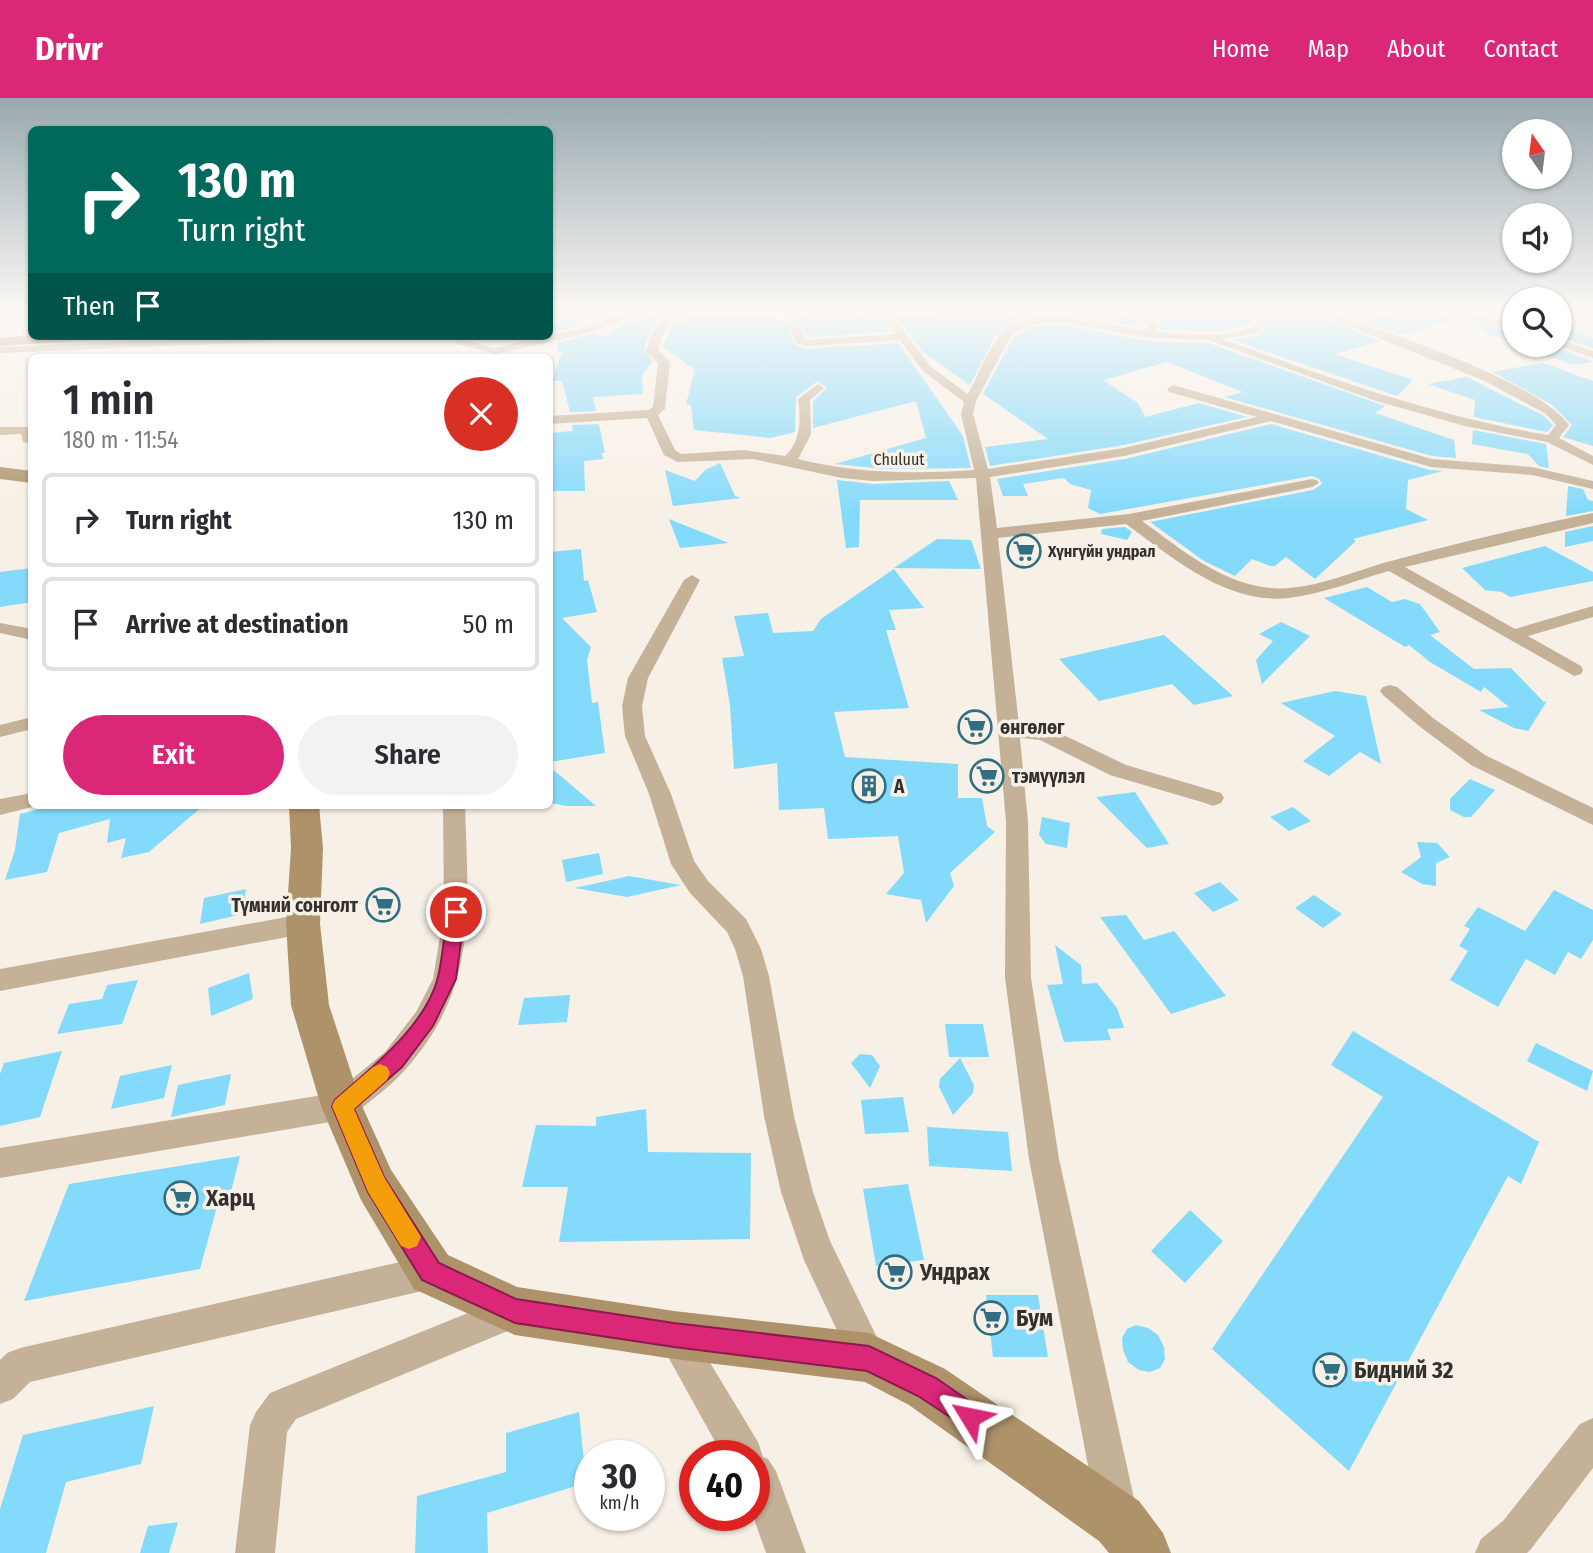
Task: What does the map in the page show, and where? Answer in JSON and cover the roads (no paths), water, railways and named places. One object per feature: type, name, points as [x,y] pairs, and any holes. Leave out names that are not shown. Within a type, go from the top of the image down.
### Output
[{"type":"street","points":[[553,420],[651,414],[659,409],[662,377]]},
{"type":"street","points":[[938,377],[970,401]]},
{"type":"street","points":[[983,377],[970,401],[967,414],[985,484],[1009,731],[1017,822],[1018,978],[1044,1159],[1131,1537]]},
{"type":"street","points":[[1318,377],[1487,426],[1551,439],[1593,461]]},
{"type":"street","points":[[1482,377],[1540,404],[1561,418],[1563,425],[1551,439]]},
{"type":"street","points":[[786,462],[797,456],[800,450],[807,416],[804,399],[818,388]]},
{"type":"street","points":[[1173,390],[1430,463],[1532,471],[1593,485]]},
{"type":"street","name":"Chuluut","points":[[651,414],[670,452],[678,458],[752,455],[836,475],[872,477],[981,474],[1123,453],[1182,441],[1272,417]]},
{"type":"street","points":[[0,431],[28,432]]},
{"type":"street","points":[[0,473],[28,476]]},
{"type":"street","points":[[989,534],[1129,519],[1312,483]]},
{"type":"street","points":[[1129,519],[1186,561],[1255,591],[1282,595],[1324,587],[1350,576],[1593,517]]},
{"type":"street","points":[[1391,566],[1574,670]]},
{"type":"street","points":[[692,580],[638,678],[632,706],[635,736],[660,794],[683,864],[699,887],[737,926],[748,949],[756,976],[779,1116],[797,1192],[816,1248],[869,1358]]},
{"type":"street","points":[[1514,635],[1593,611]]},
{"type":"street","points":[[0,628],[28,634]]},
{"type":"street","points":[[1390,691],[1426,722],[1478,760],[1593,817]]},
{"type":"street","points":[[0,731],[28,724]]},
{"type":"street","points":[[1009,731],[1044,734],[1118,770],[1213,798]]},
{"type":"street","points":[[0,807],[28,801]]},
{"type":"street","points":[[304,809],[307,848],[303,924],[310,1004],[342,1106],[376,1185],[431,1272],[515,1311],[674,1335],[869,1358],[927,1387],[1131,1537]]},
{"type":"street","points":[[0,1163],[342,1106],[395,1061],[426,1020],[446,979],[456,912],[454,809]]},
{"type":"street","points":[[0,981],[303,924]]},
{"type":"street","points":[[7,1374],[431,1272]]},
{"type":"street","points":[[255,1553],[269,1425],[283,1406],[515,1311]]},
{"type":"street","points":[[674,1335],[735,1440]]},
{"type":"street","points":[[1495,1553],[1517,1535],[1593,1437]]},
{"type":"street","points":[[770,1508],[786,1553]]},
{"type":"place","name":"Хүнгүйн ундрал","points":[[1024,551]]},
{"type":"place","name":"өнгөлөг","points":[[975,727]]},
{"type":"place","name":"тэмүүлэл","points":[[987,776]]},
{"type":"place","name":"A","points":[[869,786]]},
{"type":"place","name":"Түмний сонголт","points":[[383,905]]},
{"type":"place","name":"Харц","points":[[181,1198]]},
{"type":"place","name":"Ундрах","points":[[895,1272]]},
{"type":"place","name":"Бум","points":[[991,1318]]},
{"type":"place","name":"Бидний 32","points":[[1330,1370]]}]
